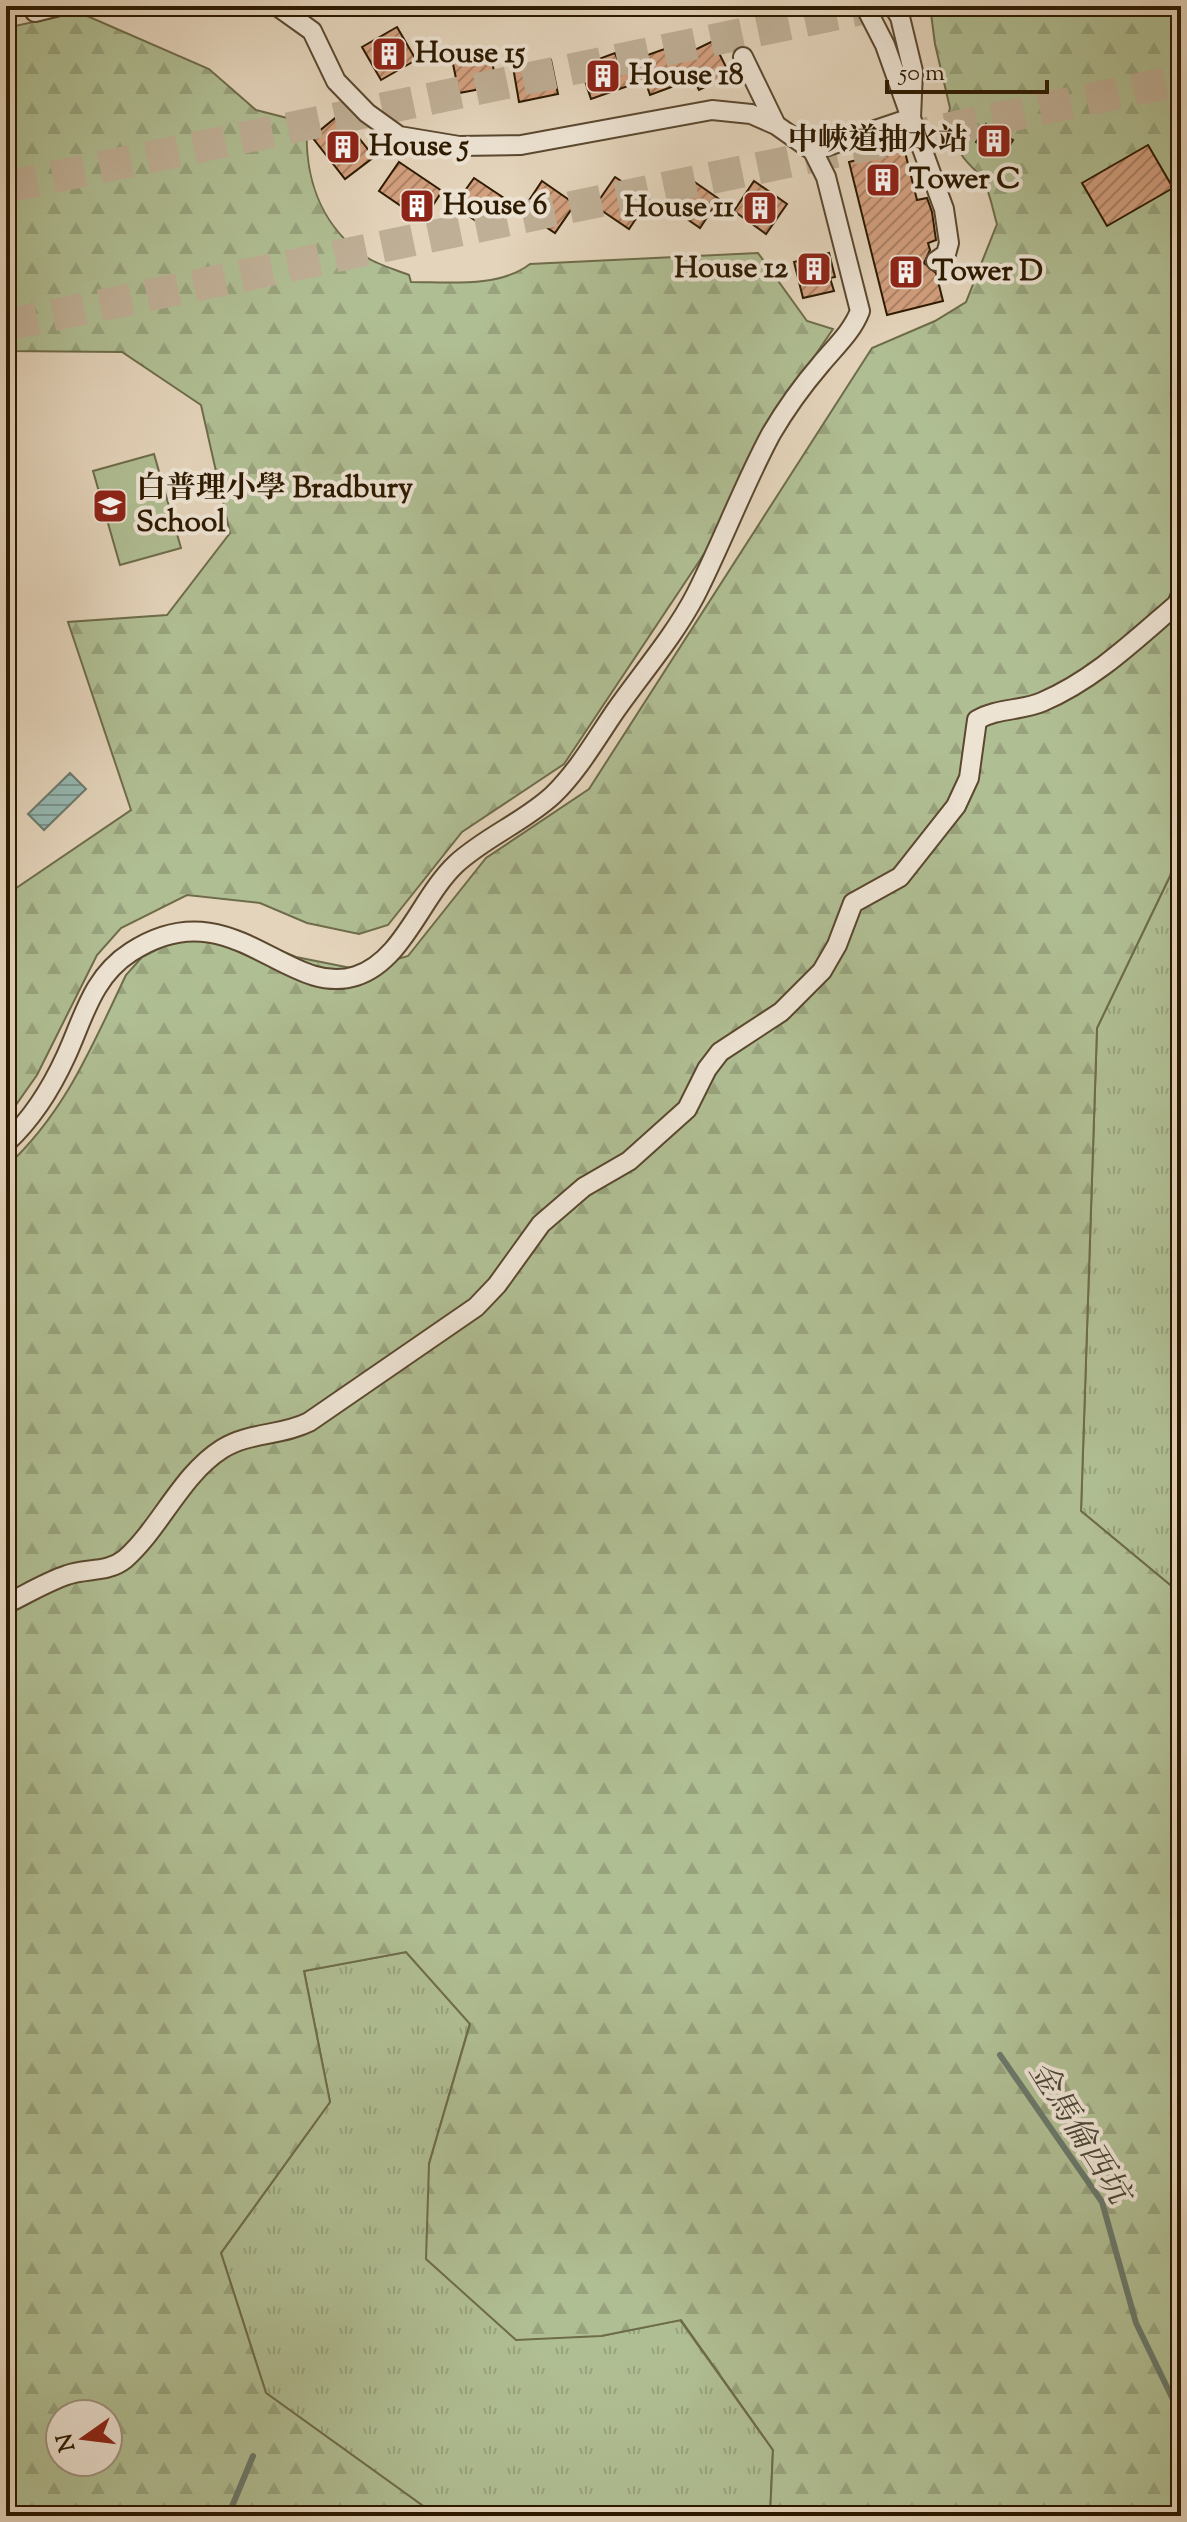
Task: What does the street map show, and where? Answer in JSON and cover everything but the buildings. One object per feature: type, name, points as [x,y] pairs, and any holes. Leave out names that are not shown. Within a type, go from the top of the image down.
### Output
[{"type":"street","points":[[35,12],[59,6]]},
{"type":"street","points":[[6,1143],[28,1121],[52,1084],[94,989],[111,967],[143,945],[175,934],[219,934],[329,979],[367,972],[389,954],[455,865],[553,795],[577,768],[693,599],[772,432],[856,320],[860,303],[826,177],[813,151],[776,125],[751,114],[712,110],[521,145],[459,146],[399,136],[367,113],[336,81],[312,31],[277,6]]},
{"type":"street","points":[[865,6],[885,45],[947,226],[946,254],[936,261]]},
{"type":"street","points":[[898,10],[913,71],[911,118]]},
{"type":"street","points":[[743,57],[776,125]]},
{"type":"street","points":[[813,151],[911,118]]},
{"type":"street","points":[[6,1604],[67,1575],[118,1564],[218,1452],[242,1439],[309,1422],[483,1302],[541,1224],[584,1187],[645,1148],[690,1105],[707,1069],[720,1052],[781,1012],[822,971],[837,945],[853,903],[900,877],[961,798],[969,778],[977,720],[989,713],[1039,703],[1090,677],[1177,604],[1181,595]]},
{"type":"green space","points":[[930,6],[1181,6],[1181,853],[1097,1028],[1081,1511],[1181,1594],[1181,2516],[770,2516],[773,2450],[681,2320],[601,2336],[516,2340],[426,2259],[429,2164],[470,2024],[406,1952],[304,1971],[330,2102],[221,2253],[266,2393],[437,2516],[6,2516],[6,1167],[27,1146],[61,1101],[89,1053],[126,975],[142,957],[194,931],[251,938],[296,957],[361,970],[408,956],[486,858],[589,789],[872,348],[935,321],[966,302],[997,224],[983,180],[960,151],[962,124],[948,116],[950,108],[935,44]]},
{"type":"green space","points":[[78,12],[209,69],[256,110],[307,123],[308,161],[325,213],[335,228],[363,255],[409,275],[411,282],[489,280],[518,272],[530,264],[758,253],[807,321],[833,329],[771,420],[706,551],[564,764],[462,832],[388,925],[359,934],[307,923],[260,903],[187,895],[121,928],[97,955],[37,1075],[6,1119],[6,895],[131,810],[68,622],[167,615],[230,533],[201,405],[122,352],[6,351],[6,28]]},
{"type":"green space","points":[[154,454],[181,548],[120,565],[93,471]]},
{"type":"green space","points":[[1181,853],[1181,1594],[1081,1511],[1097,1028]]},
{"type":"green space","points":[[406,1952],[470,2023],[429,2164],[601,2336],[680,2320],[773,2450],[770,2516],[437,2516],[266,2393],[221,2253],[330,2102],[304,1971]]},
{"type":"water","points":[[70,773],[86,789],[44,830],[28,814]]},
{"type":"waterway","name":"金馬倫西坑","points":[[1000,2055],[1102,2202],[1136,2323],[1181,2416]]},
{"type":"waterway","points":[[228,2516],[253,2456]]},
{"type":"tunnel","points":[[6,187],[876,6]]},
{"type":"tunnel","points":[[6,325],[1181,80]]},
{"type":"place","name":"House 15","points":[[389,54]]},
{"type":"place","name":"House 18","points":[[603,76]]},
{"type":"place","name":"中峽道抽水站","points":[[994,141]]},
{"type":"place","name":"House 5","points":[[343,147]]},
{"type":"place","name":"Tower C","points":[[883,180]]},
{"type":"place","name":"House 6","points":[[417,206]]},
{"type":"place","name":"House 11","points":[[760,208]]},
{"type":"place","name":"House 12","points":[[814,269]]},
{"type":"place","name":"Tower D","points":[[906,272]]},
{"type":"place","name":"白普理小學 Bradbury School","points":[[110,506]]}]
